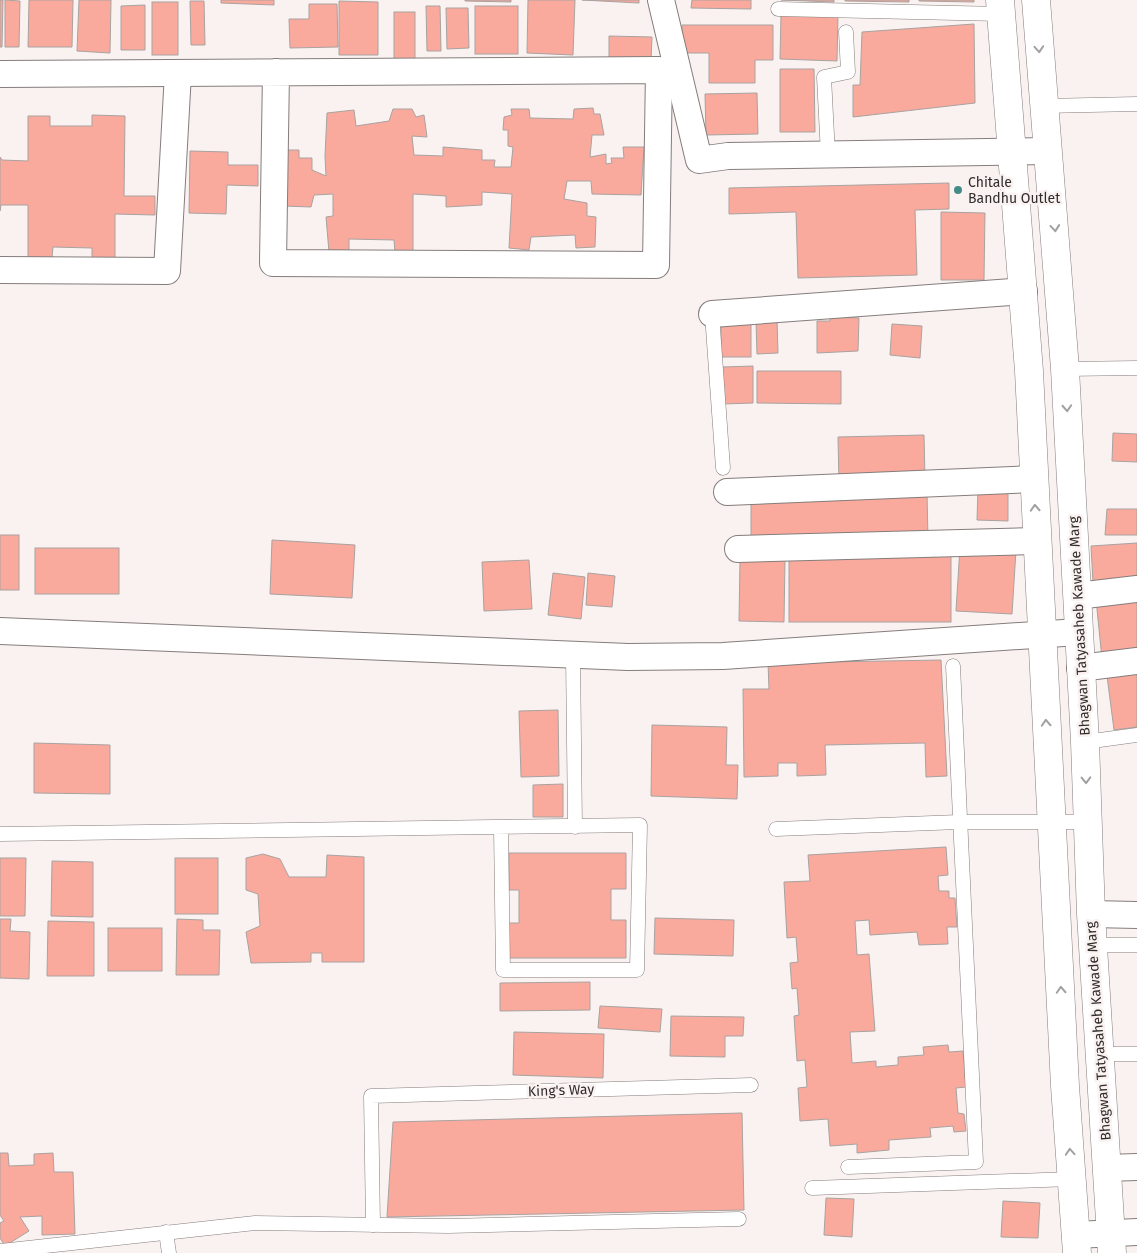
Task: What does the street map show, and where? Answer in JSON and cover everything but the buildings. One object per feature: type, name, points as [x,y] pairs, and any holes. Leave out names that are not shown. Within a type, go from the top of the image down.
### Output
[{"type":"street","points":[[662,0],[700,160]]},
{"type":"street","name":"Bhagwan Tatyasaheb Kawade Marg","points":[[1036,0],[1065,369],[1085,742],[1086,822],[1111,1243]]},
{"type":"street","points":[[1001,7],[1024,291],[1064,1055],[1077,1244],[1111,1243],[1137,1232]]},
{"type":"street","points":[[0,62],[677,65]]},
{"type":"street","points":[[0,74],[276,72],[659,70],[656,160],[656,265],[273,263],[276,72]]},
{"type":"street","points":[[0,270],[167,270],[178,73]]},
{"type":"street","points":[[656,160],[700,160],[728,156],[1048,151]]},
{"type":"street","points":[[712,314],[1024,291]]},
{"type":"street","points":[[725,480],[1034,479]]},
{"type":"street","points":[[738,549],[1037,541]]},
{"type":"street","points":[[1077,596],[1137,589]]},
{"type":"street","points":[[0,631],[572,655],[723,656],[1078,632]]},
{"type":"street","points":[[1080,668],[1137,661]]},
{"type":"street","points":[[1091,914],[1137,915]]},
{"type":"street","points":[[1064,1055],[1100,1054]]},
{"type":"street","points":[[1107,1168],[1137,1167]]},
{"type":"lane","points":[[778,9],[1001,7]]},
{"type":"lane","points":[[828,155],[824,77],[848,72],[846,32]]},
{"type":"lane","points":[[1043,106],[1137,104]]},
{"type":"lane","points":[[712,314],[725,480]]},
{"type":"lane","points":[[1065,369],[1137,368]]},
{"type":"lane","points":[[572,655],[575,827]]},
{"type":"lane","points":[[848,1167],[976,1162],[953,666]]},
{"type":"lane","points":[[1085,742],[1137,735]]},
{"type":"lane","points":[[776,829],[959,822],[1052,820],[1086,822]]},
{"type":"lane","points":[[0,834],[640,825],[637,970],[503,970],[501,828]]},
{"type":"lane","points":[[1093,945],[1137,945]]},
{"type":"lane","points":[[1100,1054],[1137,1054]]},
{"type":"lane","name":"King's Way","points":[[372,1225],[371,1096],[751,1085]]},
{"type":"lane","points":[[812,1188],[1072,1179]]},
{"type":"lane","points":[[0,1251],[255,1223],[476,1226],[739,1220]]},
{"type":"lane","points":[[166,1232],[169,1253]]},
{"type":"place","name":"Chitale Bandhu Outlet","points":[[958,190]]}]
